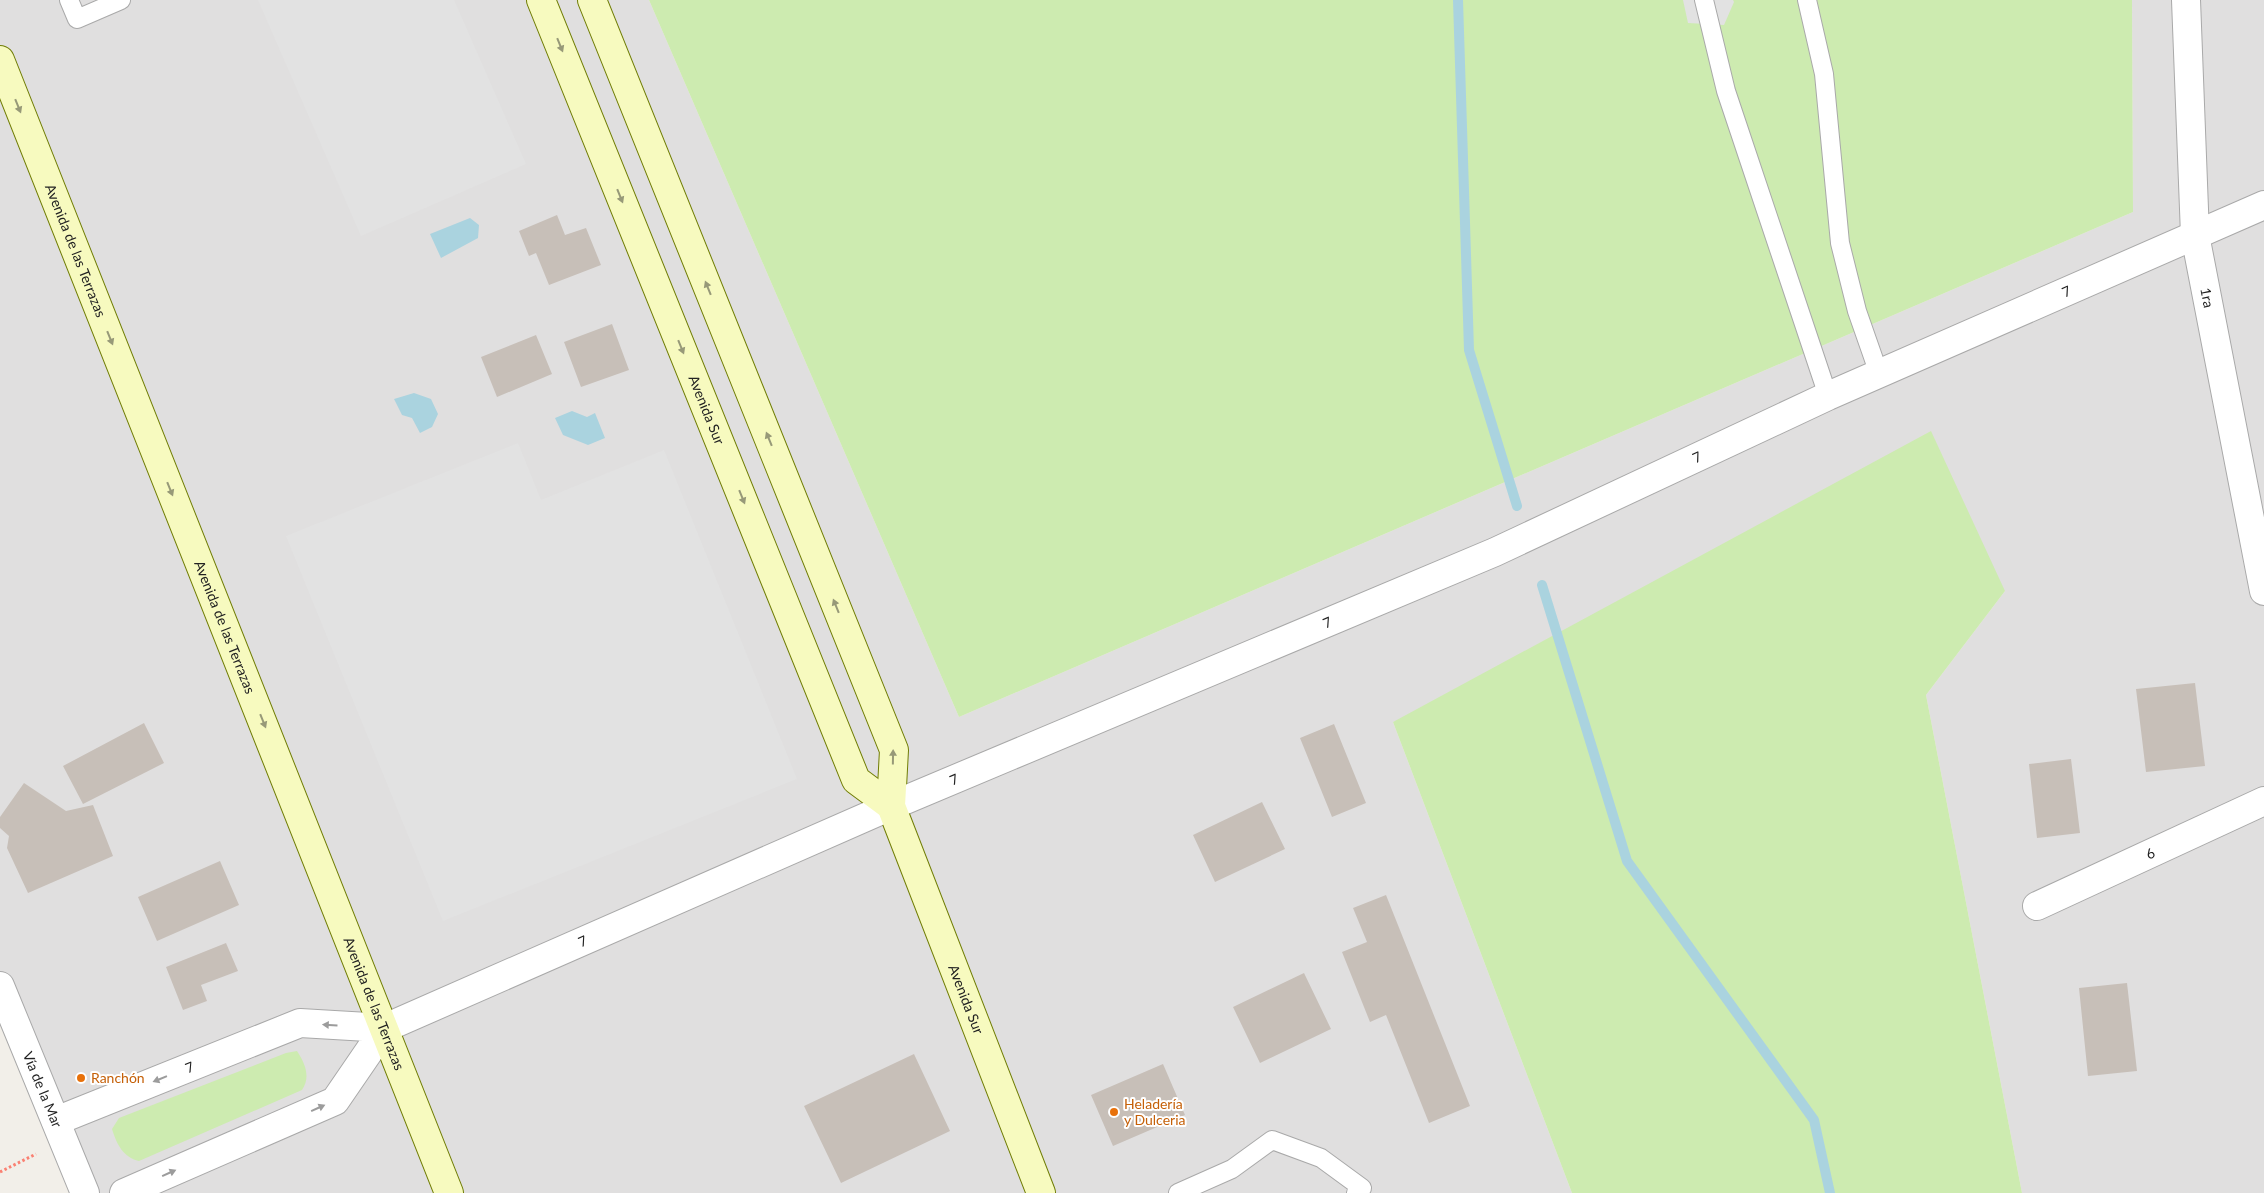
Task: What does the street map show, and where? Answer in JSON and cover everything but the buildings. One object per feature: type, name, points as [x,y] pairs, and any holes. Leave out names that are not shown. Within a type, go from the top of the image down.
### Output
[{"type":"street","name":"Avenida Sur","points":[[542,0],[856,780],[891,806]]},
{"type":"street","name":"Avenida Sur","points":[[592,0],[894,750],[891,806],[1041,1193]]},
{"type":"street","name":"1ra","points":[[2186,0],[2195,235],[2264,591]]},
{"type":"street","name":"Avenida de las Terrazas","points":[[0,60],[449,1193]]},
{"type":"street","name":"7","points":[[60,1130],[300,1023],[385,1028],[891,806],[1495,552],[1828,396],[2264,205]]},
{"type":"street","name":"6","points":[[2037,906],[2264,801]]},
{"type":"street","name":"Vía de la Mar","points":[[0,986],[85,1193]]},
{"type":"street","points":[[124,1193],[334,1101],[385,1028]]},
{"type":"lane","points":[[69,0],[77,18],[121,0]]},
{"type":"lane","points":[[1704,0],[1726,91],[1828,396]]},
{"type":"lane","points":[[1807,0],[1824,74],[1840,244],[1857,311],[1879,374]]},
{"type":"lane","points":[[1178,1193],[1232,1169],[1272,1140],[1321,1158],[1362,1188],[1356,1193]]},
{"type":"path","points":[[0,1172],[60,1130]]},
{"type":"shaded area","points":[[0,0],[649,0],[959,717],[2133,212],[2132,0],[2264,0],[2264,1193],[2022,1193],[1926,695],[2005,591],[1393,722],[1572,1193],[73,1193],[0,1000]]},
{"type":"shaded area","points":[[258,0],[454,0],[526,164],[361,236]]},
{"type":"shaded area","points":[[1683,0],[1733,0],[1734,2],[1724,25],[1688,23]]},
{"type":"shaded area","points":[[518,443],[541,500],[664,450],[797,779],[443,921],[286,536]]},
{"type":"green space","points":[[649,0],[2132,0],[2133,212],[959,717]]},
{"type":"green space","points":[[1931,431],[2005,591],[1926,695],[2022,1193],[1572,1193],[1393,722]]},
{"type":"green space","points":[[297,1051],[306,1070],[305,1085],[302,1090],[139,1161],[129,1157],[121,1150],[112,1129],[119,1118],[286,1053]]},
{"type":"water","points":[[470,218],[479,225],[478,238],[441,258],[430,234]]},
{"type":"water","points":[[414,393],[431,399],[438,414],[432,427],[420,433],[412,418],[402,415],[394,399]]},
{"type":"water","points":[[572,411],[587,417],[595,413],[605,438],[588,445],[563,435],[555,418]]},
{"type":"waterway","points":[[1458,0],[1469,350],[1517,506]]},
{"type":"waterway","points":[[1542,585],[1627,861],[1814,1120],[1830,1193]]},
{"type":"place","name":"Ranchón","points":[[81,1078]]},
{"type":"place","name":"Heladería y Dulceria","points":[[1114,1112]]}]
